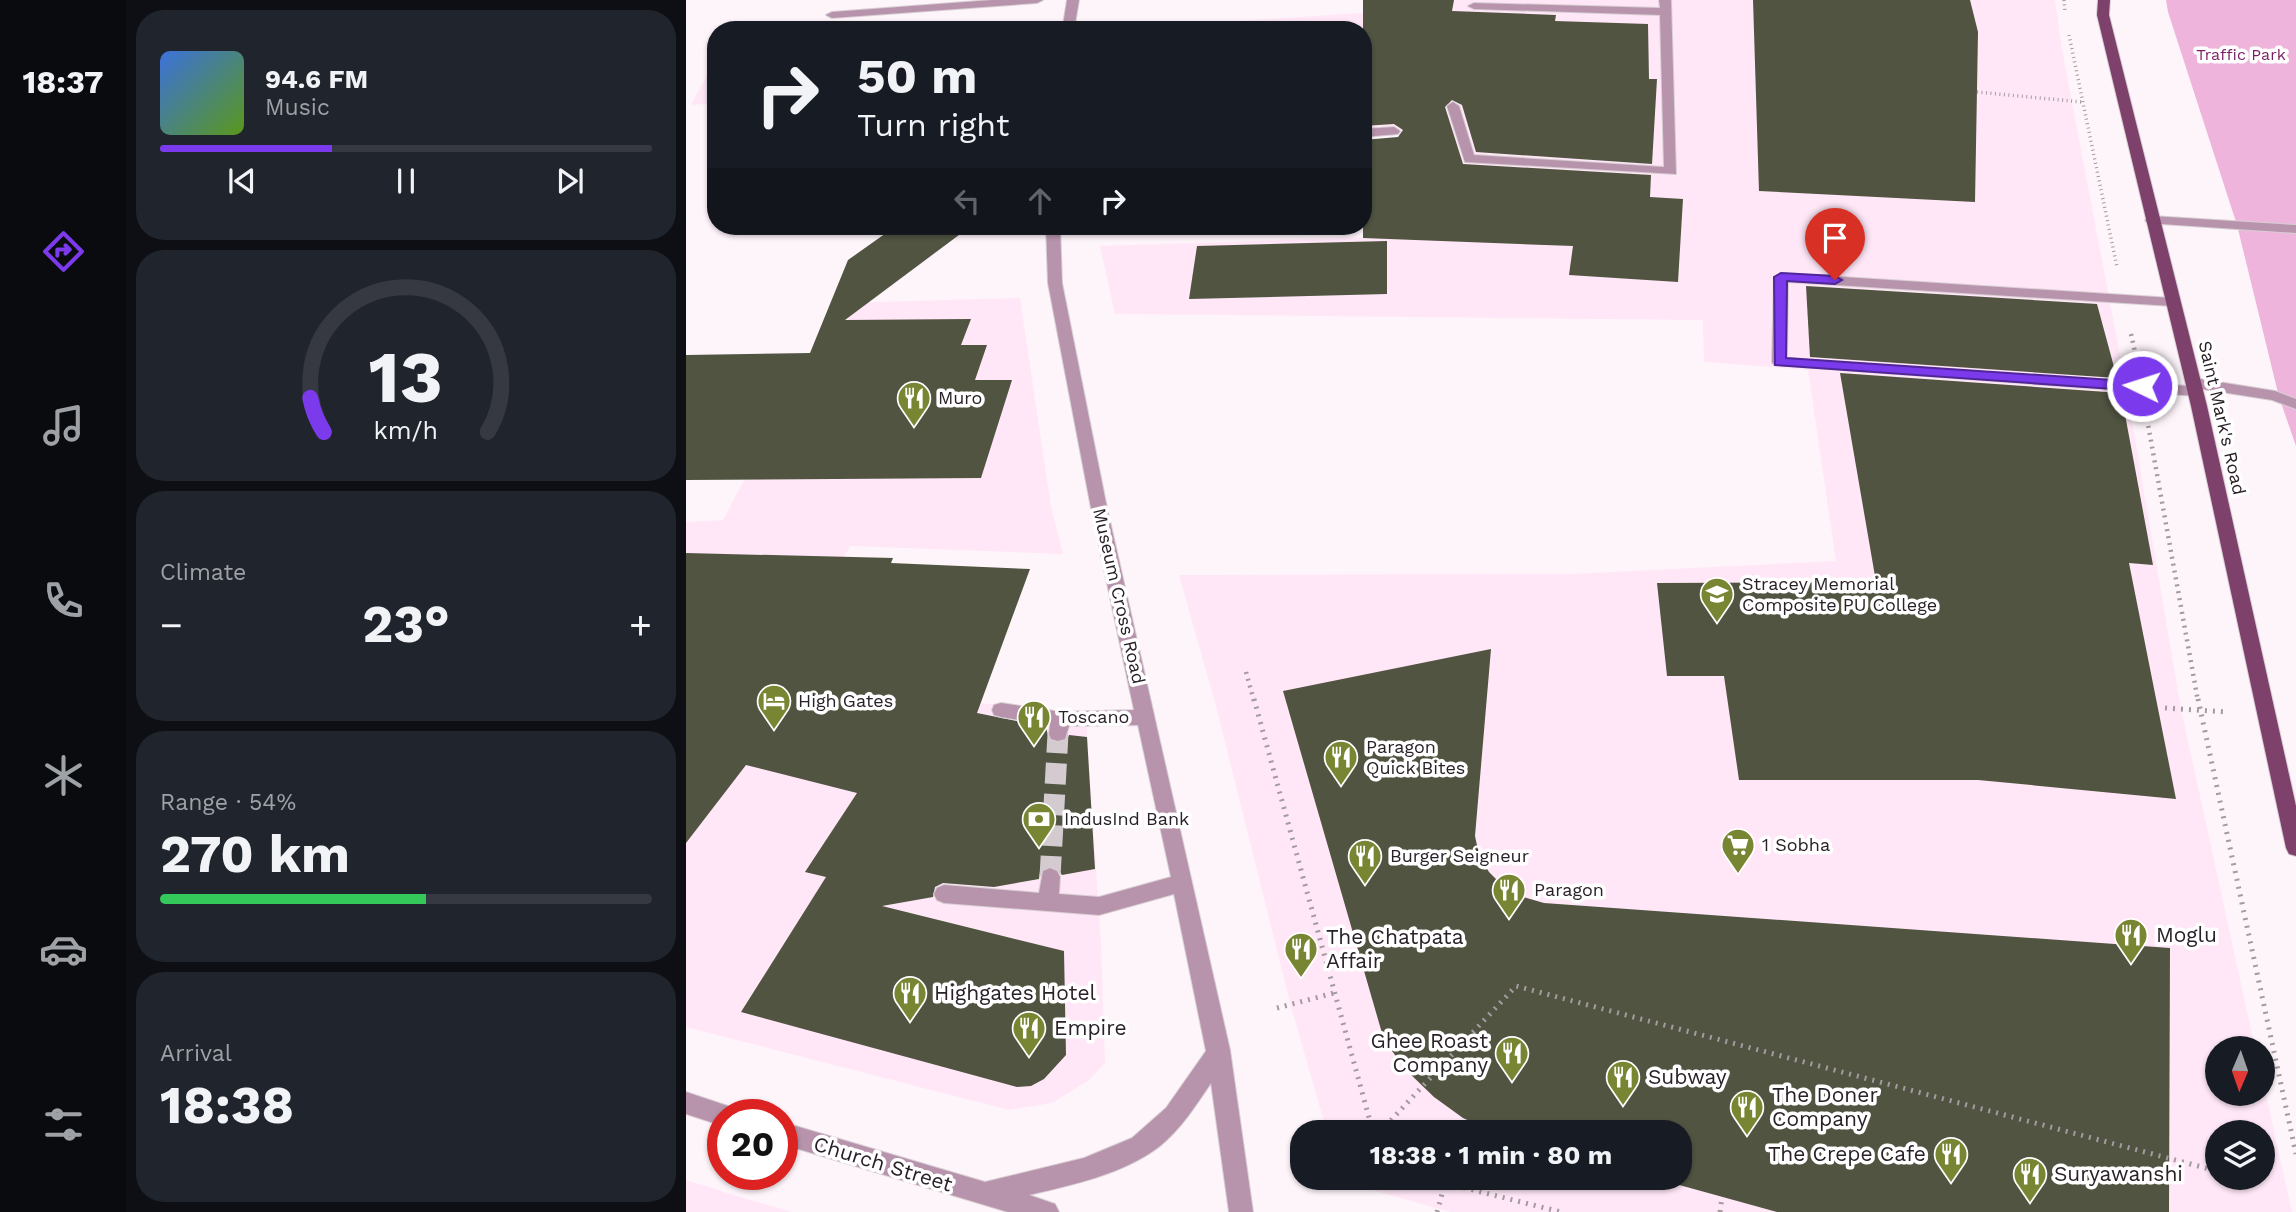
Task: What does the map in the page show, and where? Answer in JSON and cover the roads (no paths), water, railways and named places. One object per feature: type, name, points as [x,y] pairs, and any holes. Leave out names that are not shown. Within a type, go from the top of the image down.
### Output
[{"type":"main road","name":"Saint Mark's Road","points":[[2104,0],[2103,15],[2195,387],[2296,848]]},
{"type":"street","points":[[832,15],[1037,0]]},
{"type":"street","points":[[1070,21],[1073,0]]},
{"type":"street","points":[[1453,106],[1469,159],[1671,171],[1665,6],[1474,6]]},
{"type":"street","points":[[1372,132],[1394,131]]},
{"type":"street","points":[[2152,220],[2296,229]]},
{"type":"street","name":"Museum Cross Road","points":[[1053,235],[1055,283],[1100,508],[1219,1050],[1241,1212]]},
{"type":"street","points":[[2172,302],[1781,277],[1779,362],[2142,386],[2195,387],[2275,396],[2296,404]]},
{"type":"street","points":[[1001,710],[1059,726],[1146,716]]},
{"type":"street","points":[[1048,904],[1051,877]]},
{"type":"street","points":[[944,894],[1099,906],[1181,883]]},
{"type":"street","points":[[984,1194],[1103,1163],[1142,1145],[1177,1111],[1219,1050]]},
{"type":"street","points":[[686,1104],[707,1110]]},
{"type":"street","name":"Church Street","points":[[798,1138],[1047,1212]]},
{"type":"tunnel","points":[[1050,877],[1058,734]]},
{"type":"place","name":"Muro","points":[[914,428]]},
{"type":"place","name":"Stracey Memorial Composite PU College","points":[[1717,624]]},
{"type":"place","name":"High Gates","points":[[774,731]]},
{"type":"place","name":"Toscano","points":[[1034,747]]},
{"type":"place","name":"Paragon Quick Bites","points":[[1341,787]]},
{"type":"place","name":"IndusInd Bank","points":[[1039,849]]},
{"type":"place","name":"1 Sobha","points":[[1738,875]]},
{"type":"place","name":"Burger Seigneur","points":[[1365,886]]},
{"type":"place","name":"Paragon","points":[[1509,920]]},
{"type":"place","name":"Moglu","points":[[2131,965]]},
{"type":"place","name":"The Chatpata Affair","points":[[1301,979]]},
{"type":"place","name":"Highgates Hotel","points":[[910,1023]]},
{"type":"place","name":"Empire","points":[[1029,1058]]},
{"type":"place","name":"Ghee Roast Company","points":[[1512,1083]]},
{"type":"place","name":"Subway","points":[[1623,1107]]},
{"type":"place","name":"The Doner Company","points":[[1747,1137]]},
{"type":"place","name":"The Crepe Cafe","points":[[1951,1184]]},
{"type":"place","name":"Suryawanshi","points":[[2030,1204]]},
{"type":"park label","name":"Traffic Park","points":[[2241,54]]}]
